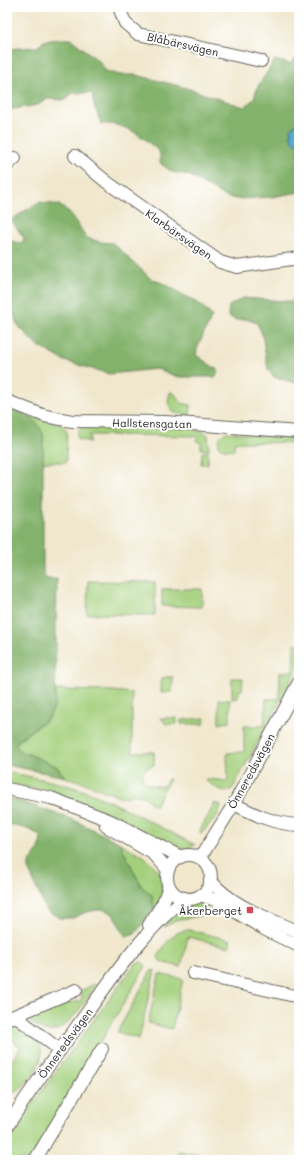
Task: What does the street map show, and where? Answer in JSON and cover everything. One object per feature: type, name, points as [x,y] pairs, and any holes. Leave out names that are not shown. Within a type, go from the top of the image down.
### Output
[{"type":"street","name":"Blåbärsvägen","points":[[119,7],[125,23],[138,34],[261,61]]},
{"type":"street","name":"Klarbärsvägen","points":[[75,156],[108,184],[220,262],[237,267],[299,258]]},
{"type":"street","name":"Hallstensgatan","points":[[7,402],[45,416],[72,421],[165,422],[299,432]]},
{"type":"street","name":"Önneredsvägen","points":[[200,858],[234,804],[299,682]]},
{"type":"street","points":[[7,789],[51,798],[90,814],[112,821],[181,857]]},
{"type":"street","points":[[234,804],[277,823],[299,825]]},
{"type":"street","points":[[90,814],[98,822],[154,854],[168,870]]},
{"type":"street","points":[[210,880],[206,890],[201,895],[194,898],[185,898],[175,894],[169,886],[167,876],[168,870],[173,862],[181,857],[191,855],[200,858],[207,866],[210,880],[223,893],[242,906],[299,932]]},
{"type":"street","name":"Önneredsvägen","points":[[126,962],[163,903],[169,886]]},
{"type":"street","points":[[201,895],[218,901],[266,930],[299,946]]},
{"type":"street","name":"Önneredsvägen","points":[[7,1127],[60,1050],[126,962],[163,918],[185,898]]},
{"type":"street","points":[[193,973],[299,997]]},
{"type":"street","points":[[11,1018],[76,990]]},
{"type":"street","points":[[11,1018],[60,1050]]},
{"type":"street","points":[[35,1160],[102,1049]]},
{"type":"green space","points":[[71,39],[100,62],[106,71],[120,75],[136,75],[183,87],[244,107],[254,99],[257,88],[275,60],[290,64],[299,55],[299,121],[291,129],[291,137],[294,143],[299,143],[299,192],[272,197],[236,199],[224,196],[189,175],[172,172],[160,163],[160,153],[141,136],[118,125],[101,124],[94,105],[92,93],[72,93],[66,100],[47,99],[38,105],[7,110],[7,49],[37,47],[44,41]]},
{"type":"green space","points":[[39,202],[59,205],[69,212],[87,238],[100,242],[113,243],[151,279],[165,284],[201,305],[212,316],[197,349],[196,355],[219,371],[215,377],[178,377],[157,369],[109,374],[65,361],[35,344],[17,324],[7,290],[7,236],[11,241],[22,243],[24,238],[11,220]]},
{"type":"green space","points":[[243,298],[299,302],[299,384],[274,377],[268,369],[262,334],[257,323],[246,319],[236,320],[228,316],[229,306]]},
{"type":"green space","points":[[170,392],[174,393],[181,403],[191,405],[190,416],[172,412],[168,402]]},
{"type":"green space","points":[[7,407],[33,419],[43,434],[43,572],[46,579],[57,579],[55,705],[48,719],[23,736],[15,745],[21,751],[56,766],[65,777],[7,765]]},
{"type":"green space","points":[[30,416],[62,425],[67,431],[66,462],[43,462],[43,434]]},
{"type":"green space","points":[[149,425],[185,428],[199,431],[208,435],[209,450],[201,449],[201,443],[197,441],[196,436],[90,435],[90,442],[78,439],[78,431],[84,426]]},
{"type":"green space","points":[[226,432],[299,438],[299,443],[234,442],[234,450],[224,449],[219,447],[219,442],[220,436]]},
{"type":"green space","points":[[202,452],[208,452],[208,464],[201,464]]},
{"type":"green space","points":[[88,581],[155,582],[155,615],[87,614]]},
{"type":"green space","points":[[162,589],[202,589],[202,607],[162,606]]},
{"type":"green space","points":[[294,644],[299,644],[299,666],[233,788],[223,791],[216,788],[206,781],[208,779],[228,781],[227,753],[244,752],[244,726],[264,726],[266,699],[279,699],[280,672],[293,671]]},
{"type":"green space","points":[[173,677],[172,692],[161,693],[161,679]]},
{"type":"green space","points":[[232,678],[243,678],[242,690],[239,691],[238,698],[232,699]]},
{"type":"green space","points":[[56,690],[112,691],[132,693],[132,752],[154,752],[154,765],[144,771],[142,775],[143,778],[145,782],[155,786],[163,786],[168,779],[170,779],[155,806],[143,796],[132,794],[125,798],[65,777],[56,766],[21,751],[15,745],[47,717],[54,702]]},
{"type":"green space","points":[[219,699],[230,700],[230,721],[219,724]]},
{"type":"green space","points":[[161,718],[177,718],[177,724],[166,724]]},
{"type":"green space","points":[[205,718],[204,724],[181,724],[181,720]]},
{"type":"green space","points":[[7,772],[61,784],[93,794],[132,812],[195,845],[186,849],[175,848],[44,791],[7,783]]},
{"type":"green space","points":[[8,797],[74,820],[120,843],[141,886],[152,895],[154,909],[135,934],[126,937],[113,914],[103,909],[86,912],[73,918],[60,918],[46,910],[29,871],[29,863],[39,849],[41,838],[26,828],[7,827]]},
{"type":"green space","points":[[215,803],[221,805],[218,815],[201,834],[200,830]]},
{"type":"green space","points":[[120,843],[145,857],[162,874],[162,898],[154,909],[152,895],[141,886]]},
{"type":"green space","points":[[196,902],[210,904],[200,916],[177,920],[164,927],[164,924],[186,904]]},
{"type":"green space","points":[[189,930],[231,940],[229,947],[188,937],[181,967],[161,962],[158,957],[170,939],[178,933]]},
{"type":"green space","points":[[142,962],[146,966],[30,1160],[7,1160],[7,1144],[21,1119],[135,964]]},
{"type":"green space","points":[[155,970],[139,1039],[117,1032],[151,971]]},
{"type":"green space","points":[[159,974],[183,979],[172,1029],[148,1023]]},
{"type":"green space","points":[[94,984],[96,985],[74,1016],[67,1024],[59,1029],[51,1031],[43,1030],[29,1022],[28,1018],[33,1012],[62,999],[70,1003],[80,1001],[82,997],[81,991]]},
{"type":"green space","points":[[7,1026],[16,1027],[38,1043],[41,1050],[41,1057],[36,1070],[18,1092],[15,1091],[7,1102],[7,1078],[12,1071],[7,1068],[21,1047],[8,1037],[7,1039]]},
{"type":"green space","points":[[179,1151],[201,1154],[203,1159],[206,1160],[174,1160]]},
{"type":"water","points":[[299,121],[299,143],[294,143],[291,137],[291,129]]},
{"type":"place","name":"Åkerberget","points":[[250,910]]}]
